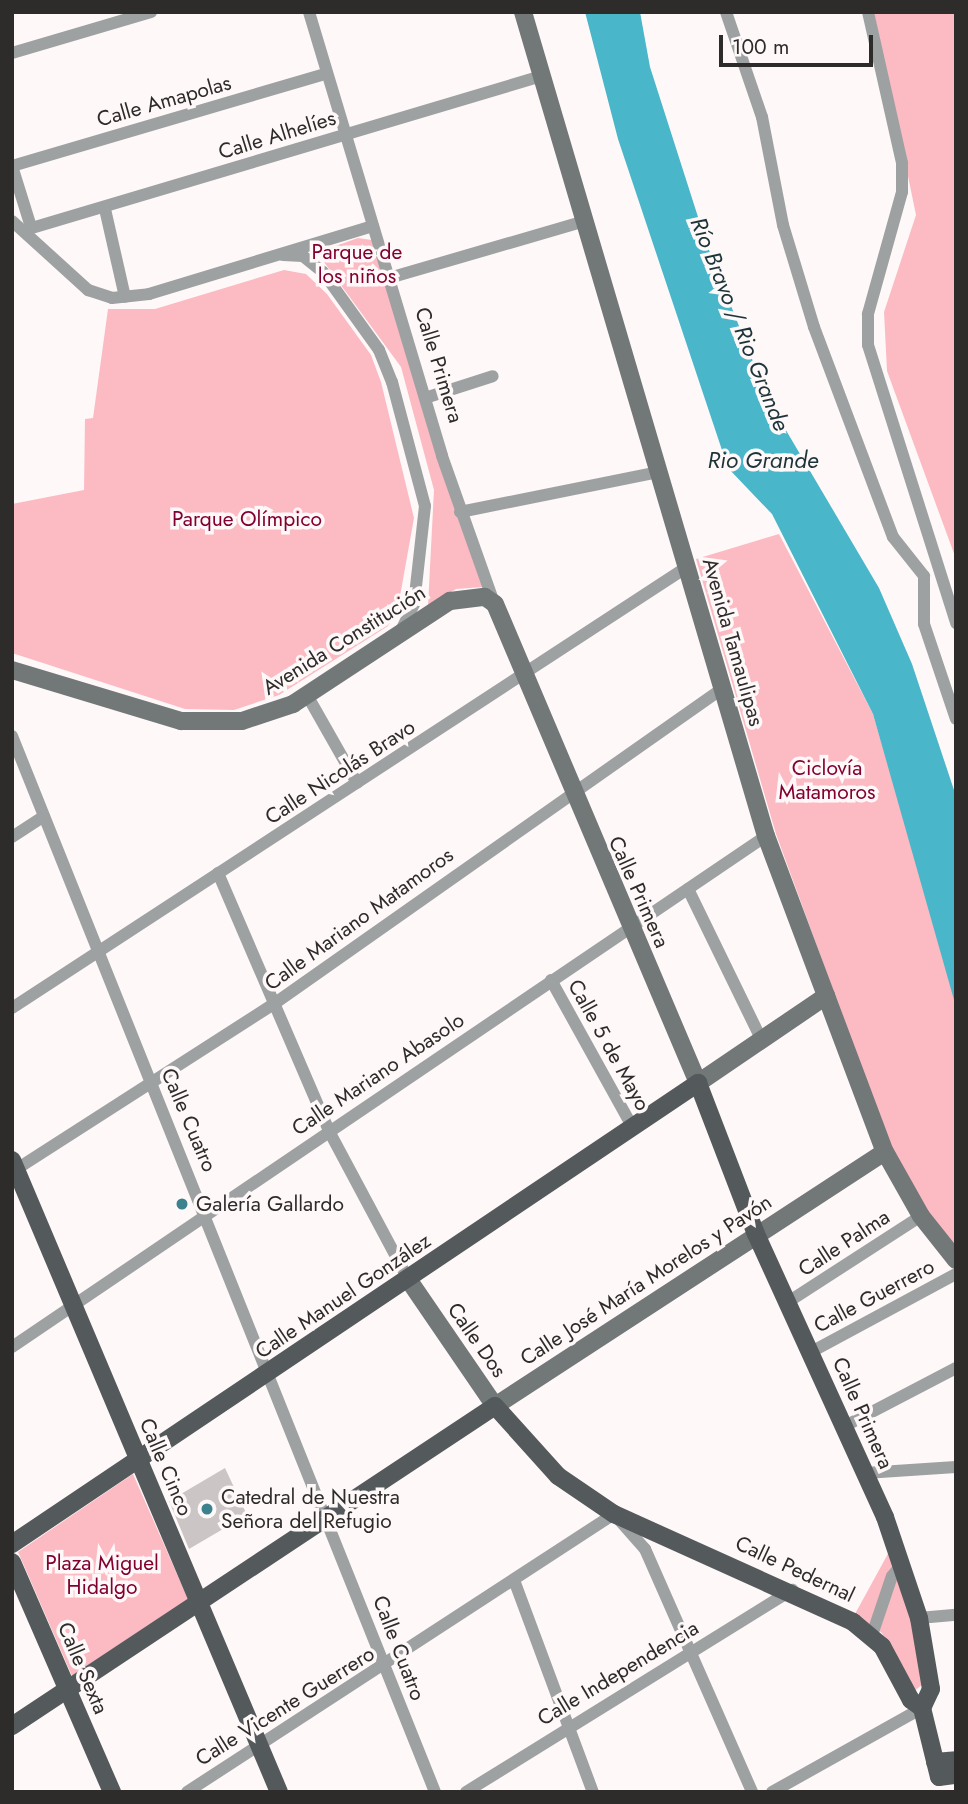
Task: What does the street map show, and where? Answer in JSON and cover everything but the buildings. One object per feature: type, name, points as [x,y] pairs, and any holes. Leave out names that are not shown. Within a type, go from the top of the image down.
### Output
[{"type":"main road","name":"Calle Manuel González","points":[[12,1544],[271,1373],[698,1083]]},
{"type":"main road","name":"Calle Primera","points":[[698,1083],[756,1234],[845,1426],[902,1564],[919,1618],[931,1689],[922,1708],[943,1776]]},
{"type":"main road","name":"Calle Cinco","points":[[14,1167],[197,1604],[279,1792]]},
{"type":"main road","name":"Calle Dos","points":[[495,1406],[558,1476],[614,1514]]},
{"type":"main road","name":"Calle José María Morelos y Pavón","points":[[12,1726],[495,1406]]},
{"type":"main road","name":"Calle Pedernal","points":[[614,1514],[792,1590],[872,1635],[922,1708]]},
{"type":"main road","name":"Calle Sexta","points":[[12,1562],[112,1792]]},
{"type":"main road","points":[[943,1776],[956,1760]]},
{"type":"street","points":[[12,53],[150,12]]},
{"type":"street","name":"Calle Primera","points":[[309,12],[460,512],[570,794],[698,1083]]},
{"type":"street","name":"Avenida Tamaulipas","points":[[523,12],[766,836],[885,1152],[921,1216],[956,1260]]},
{"type":"street","points":[[726,12],[762,117],[783,225],[814,327],[893,537],[924,576],[924,624],[956,719]]},
{"type":"street","points":[[868,12],[902,183],[868,314],[868,345],[956,624]]},
{"type":"street","name":"Calle Amapolas","points":[[12,166],[327,73]]},
{"type":"street","name":"Calle Alhelíes","points":[[28,228],[105,209],[542,76]]},
{"type":"street","points":[[12,166],[28,228]]},
{"type":"street","points":[[105,209],[125,297]]},
{"type":"street","points":[[12,221],[28,228],[88,290],[125,297],[283,255],[373,226]]},
{"type":"street","points":[[389,278],[585,221]]},
{"type":"street","points":[[283,255],[303,256],[323,272],[379,349],[392,382],[425,506],[414,604],[401,631]]},
{"type":"street","points":[[425,398],[493,376]]},
{"type":"street","points":[[460,512],[658,472]]},
{"type":"street","name":"Calle Nicolás Bravo","points":[[12,1008],[687,567]]},
{"type":"street","name":"Avenida Constitución","points":[[12,670],[195,723],[258,718],[307,695],[401,631],[465,596],[495,604]]},
{"type":"street","name":"Calle Mariano Matamoros","points":[[14,1167],[153,1083],[271,1006],[723,688]]},
{"type":"street","points":[[307,695],[357,783]]},
{"type":"street","name":"Calle Cuatro","points":[[12,736],[98,953],[207,1212],[435,1792]]},
{"type":"street","points":[[12,837],[44,817]]},
{"type":"street","name":"Calle Mariano Abasolo","points":[[12,1347],[207,1212],[766,836]]},
{"type":"street","name":"Calle Dos","points":[[218,873],[271,1006],[329,1131],[408,1279],[495,1406]]},
{"type":"street","points":[[688,889],[761,1040]]},
{"type":"street","name":"Calle 5 de Mayo","points":[[551,980],[634,1128]]},
{"type":"street","points":[[698,1083],[826,996]]},
{"type":"street","name":"Calle José María Morelos y Pavón","points":[[495,1406],[885,1152]]},
{"type":"street","name":"Calle Palma","points":[[788,1302],[921,1216]]},
{"type":"street","name":"Calle Guerrero","points":[[811,1352],[956,1274]]},
{"type":"street","points":[[845,1426],[956,1368]]},
{"type":"street","points":[[865,1473],[956,1467]]},
{"type":"street","name":"Calle Dos","points":[[614,1514],[645,1549],[752,1792]]},
{"type":"street","name":"Calle Vicente Guerrero","points":[[187,1792],[385,1666],[614,1514]]},
{"type":"street","points":[[872,1635],[892,1576],[902,1564]]},
{"type":"street","points":[[514,1580],[593,1792]]},
{"type":"street","name":"Calle Independencia","points":[[466,1792],[568,1725],[792,1590]]},
{"type":"street","points":[[919,1618],[956,1615]]},
{"type":"street","points":[[772,1792],[922,1708]]},
{"type":"green space","points":[[874,12],[956,12],[956,559],[887,371],[884,312],[916,215]]},
{"type":"green space","name":"Parque de los niños","points":[[358,238],[372,240],[483,587],[456,589],[428,606],[434,490],[401,367],[321,258],[324,250]]},
{"type":"green space","name":"Parque Olímpico","points":[[284,270],[306,274],[327,294],[371,355],[381,382],[414,518],[397,613],[388,626],[279,695],[234,710],[185,709],[12,653],[12,504],[84,490],[85,419],[93,418],[108,309],[155,309]]},
{"type":"green space","name":"Ciclovía Matamoros","points":[[779,534],[873,714],[946,965],[956,1007],[956,1247],[928,1214],[891,1149],[776,834],[696,559]]},
{"type":"green space","name":"Plaza Miguel Hidalgo","points":[[133,1474],[188,1599],[72,1676],[18,1552]]},
{"type":"green space","points":[[890,1550],[915,1622],[922,1685],[914,1691],[882,1633],[855,1614]]},
{"type":"water","name":"Rio Grande","points":[[585,12],[640,12],[650,67],[707,245],[754,364],[777,415],[879,588],[912,664],[956,796],[956,1007],[873,714],[772,514],[728,468],[618,139]]},
{"type":"place","name":"Galería Gallardo","points":[[182,1204]]},
{"type":"place","name":"Catedral de Nuestra Señora del Refugio","points":[[207,1509]]},
{"type":"water label","name":"Río Bravo / Rio Grande","points":[[740,324]]}]
